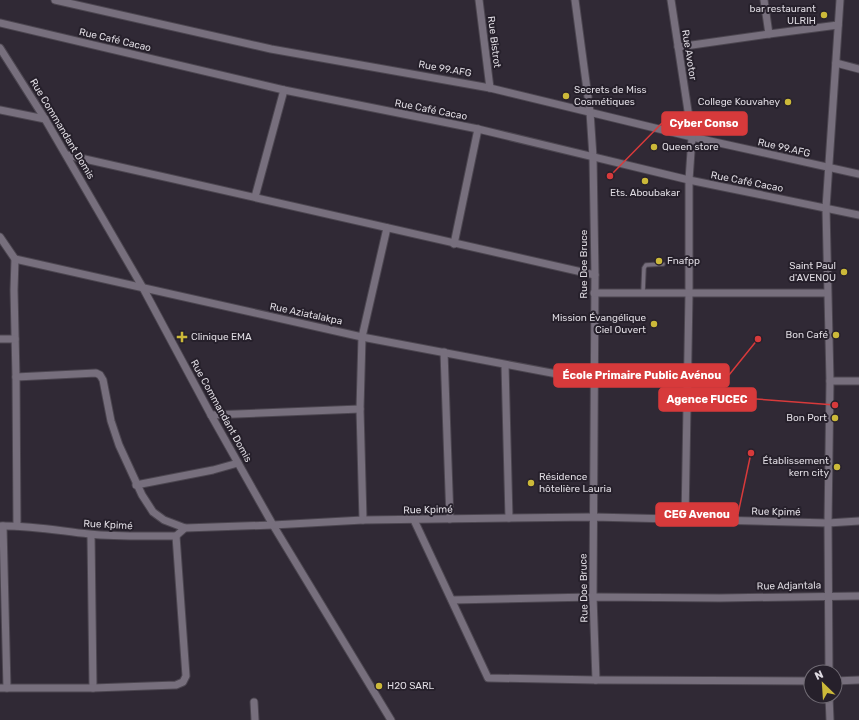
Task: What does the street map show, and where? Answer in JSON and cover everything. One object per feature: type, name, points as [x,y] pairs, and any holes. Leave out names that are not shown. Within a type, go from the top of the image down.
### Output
[{"type":"street","name":"Rue 99.AFG","points":[[55,0],[271,49],[490,88],[692,137],[859,174]]},
{"type":"street","name":"Rue Bistrot","points":[[479,0],[490,88]]},
{"type":"street","name":"Rue Doe Bruce","points":[[575,0],[590,112],[593,157],[595,275],[593,597],[596,680]]},
{"type":"street","name":"Rue Avotor","points":[[671,0],[692,137],[689,180],[689,294],[685,520]]},
{"type":"street","points":[[764,0],[769,34]]},
{"type":"street","points":[[829,664],[828,523],[830,381],[826,208],[840,0]]},
{"type":"street","name":"Rue Café Cacao","points":[[0,23],[284,90],[478,129],[689,180],[859,215]]},
{"type":"street","points":[[678,48],[838,25]]},
{"type":"street","name":"Rue Commandant Domis","points":[[0,48],[67,155],[143,288],[273,525],[391,720]]},
{"type":"street","points":[[836,63],[859,68]]},
{"type":"street","points":[[255,197],[284,90]]},
{"type":"street","points":[[0,110],[45,119]]},
{"type":"street","points":[[454,244],[478,129]]},
{"type":"street","points":[[67,155],[595,275]]},
{"type":"street","points":[[363,520],[360,409],[362,337],[387,228]]},
{"type":"street","points":[[0,237],[14,259],[17,526]]},
{"type":"street","name":"Rue Aziatalakpa","points":[[14,259],[362,337],[594,381]]},
{"type":"street","points":[[594,293],[827,293]]},
{"type":"street","points":[[0,339],[15,339]]},
{"type":"street","points":[[444,352],[450,519]]},
{"type":"street","points":[[505,364],[509,518]]},
{"type":"street","points":[[2,526],[3,688],[93,688],[176,685],[183,682],[186,676],[176,536],[185,528],[164,520],[153,512],[136,485],[119,445],[111,421],[103,380],[100,375],[96,373],[16,377]]},
{"type":"street","points":[[830,381],[859,381]]},
{"type":"street","points":[[212,416],[360,409]]},
{"type":"street","points":[[136,485],[213,470],[238,463]]},
{"type":"street","name":"Rue Kpimé","points":[[185,528],[363,520],[594,517],[828,523],[859,521]]},
{"type":"street","points":[[414,520],[488,678],[803,681]]},
{"type":"street","name":"Rue Kpimé","points":[[2,526],[17,526],[91,535],[176,536]]},
{"type":"street","points":[[91,535],[93,688]]},
{"type":"street","name":"Rue Adjantala","points":[[452,600],[593,597],[720,598],[859,596]]},
{"type":"street","points":[[843,681],[859,680]]},
{"type":"street","points":[[254,702],[255,720]]},
{"type":"street","points":[[829,704],[830,720]]},
{"type":"lane","points":[[643,294],[644,268],[646,265],[663,264]]},
{"type":"place","name":"bar restaurant ULRIH","points":[[824,15]]},
{"type":"place","name":"Secrets de Miss Cosmétiques","points":[[566,96]]},
{"type":"place","name":"College Kouvahey","points":[[788,102]]},
{"type":"place","name":"Queen store","points":[[654,147]]},
{"type":"place","name":"Cyber Conso","points":[[610,176]]},
{"type":"place","name":"Ets. Aboubakar","points":[[645,181]]},
{"type":"place","name":"Fnafpp","points":[[659,261]]},
{"type":"place","name":"Saint Paul d'AVENOU","points":[[844,272]]},
{"type":"place","name":"Mission Évangélique Ciel Ouvert","points":[[654,324]]},
{"type":"place","name":"Bon Café","points":[[836,335]]},
{"type":"place","name":"Clinique EMA","points":[[182,337]]},
{"type":"place","name":"École Primaire Public Avénou","points":[[758,339]]},
{"type":"place","name":"Agence FUCEC","points":[[835,405]]},
{"type":"place","name":"Bon Port","points":[[835,418]]},
{"type":"place","name":"CEG Avenou","points":[[751,453]]},
{"type":"place","name":"Établissement kern city","points":[[837,467]]},
{"type":"place","name":"Résidence hôtelière Lauria","points":[[531,483]]},
{"type":"place","name":"H2O SARL","points":[[379,686]]}]
